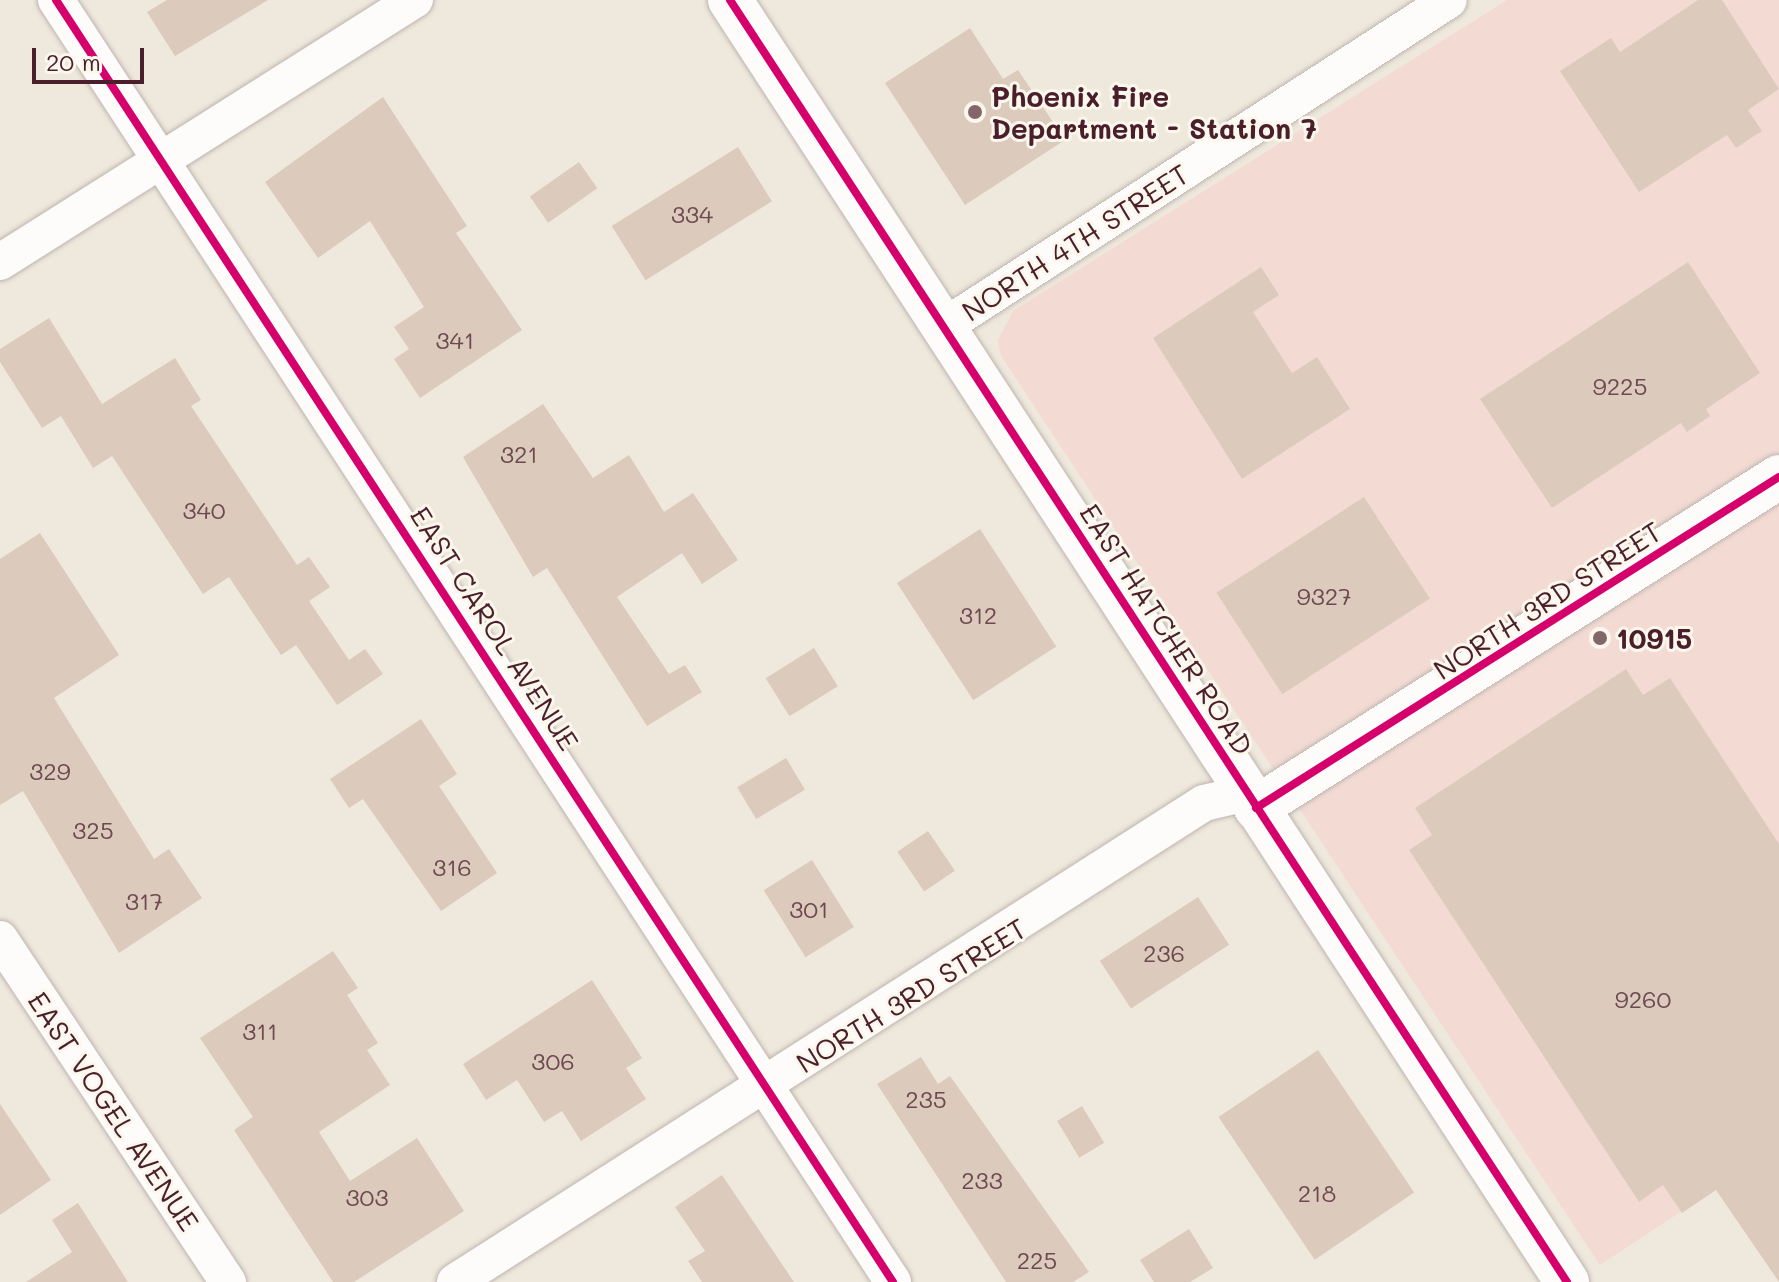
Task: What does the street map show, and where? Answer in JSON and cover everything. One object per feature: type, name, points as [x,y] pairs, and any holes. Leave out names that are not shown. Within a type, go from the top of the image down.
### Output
[{"type":"street","name":"EAST CAROL AVENUE","points":[[56,0],[893,1282]]},
{"type":"street","points":[[0,262],[415,0]]},
{"type":"street","name":"EAST HATCHER ROAD","points":[[730,0],[1567,1282]]},
{"type":"street","name":"NORTH 4TH STREET","points":[[943,327],[1449,0]]},
{"type":"street","name":"NORTH 3RD STREET","points":[[455,1282],[766,1087],[1204,803],[1251,800],[1779,477]]},
{"type":"street","name":"EAST VOGEL AVENUE","points":[[0,939],[228,1282]]},
{"type":"shaded area","points":[[1507,0],[1779,0],[1779,1147],[1600,1265],[1001,356],[998,340],[1013,311]]},
{"type":"building","points":[[167,0],[268,0],[175,56],[147,12]]},
{"type":"building","points":[[1698,0],[1722,0],[1779,89],[1748,110],[1762,131],[1736,148],[1727,135],[1639,192],[1560,71],[1611,38],[1620,52]]},
{"type":"building","name":"Phoenix Fire Department - Station 7","points":[[970,28],[1003,79],[1018,70],[1065,140],[965,205],[885,83]]},
{"type":"building","points":[[383,97],[467,226],[456,233],[522,330],[420,398],[394,359],[409,349],[394,327],[424,307],[370,221],[318,258],[265,182]]},
{"type":"building","points":[[738,147],[772,201],[646,280],[612,226]]},
{"type":"building","points":[[579,162],[597,188],[548,223],[530,196]]},
{"type":"building","points":[[1688,262],[1760,373],[1706,409],[1710,416],[1687,432],[1681,423],[1552,508],[1480,399]]},
{"type":"building","points":[[1261,267],[1279,295],[1253,312],[1292,373],[1317,357],[1350,409],[1242,479],[1153,338]]},
{"type":"building","points":[[49,318],[102,404],[175,358],[201,400],[191,406],[297,565],[309,557],[330,587],[309,601],[349,660],[365,649],[383,674],[337,705],[296,645],[281,655],[229,577],[203,594],[112,456],[93,468],[61,416],[42,428],[0,362],[0,349]]},
{"type":"building","points":[[543,404],[593,478],[629,455],[664,512],[693,493],[738,560],[702,584],[682,553],[617,597],[669,674],[685,665],[702,692],[647,726],[547,568],[533,577],[463,457]]},
{"type":"building","points":[[1364,497],[1430,598],[1282,694],[1216,593]]},
{"type":"building","points":[[980,529],[1056,646],[973,700],[897,583]]},
{"type":"building","points":[[40,533],[119,655],[54,698],[154,859],[169,849],[202,898],[119,953],[23,791],[0,805],[0,559]]},
{"type":"building","points":[[814,648],[838,686],[790,716],[766,678]]},
{"type":"building","points":[[1626,669],[1643,695],[1670,678],[1779,844],[1779,1282],[1716,1190],[1682,1213],[1663,1185],[1639,1202],[1409,850],[1432,835],[1415,808]]},
{"type":"building","points":[[421,719],[457,774],[439,786],[497,873],[441,911],[363,799],[349,808],[330,779]]},
{"type":"building","points":[[786,758],[805,790],[756,819],[737,787]]},
{"type":"building","points":[[928,831],[955,871],[924,891],[897,852]]},
{"type":"building","points":[[812,860],[854,927],[806,957],[764,890]]},
{"type":"building","points":[[1198,897],[1229,945],[1131,1009],[1100,961]]},
{"type":"building","points":[[333,951],[358,988],[347,995],[378,1043],[367,1050],[390,1085],[319,1132],[350,1181],[417,1138],[464,1211],[354,1282],[333,1282],[234,1130],[253,1117],[200,1038]]},
{"type":"building","points":[[592,980],[642,1058],[626,1068],[646,1099],[581,1141],[562,1111],[544,1122],[517,1080],[486,1100],[463,1064]]},
{"type":"building","points":[[1318,1050],[1414,1193],[1315,1260],[1219,1117]]},
{"type":"building","points":[[921,1057],[938,1084],[950,1076],[1089,1272],[1073,1282],[1006,1282],[877,1084]]},
{"type":"building","points":[[0,1104],[51,1180],[0,1215]]},
{"type":"building","points":[[1082,1106],[1104,1143],[1079,1158],[1057,1121]]},
{"type":"building","points":[[722,1175],[794,1282],[702,1282],[688,1261],[705,1251],[675,1207]]},
{"type":"building","points":[[78,1203],[128,1282],[26,1282],[72,1252],[52,1220]]},
{"type":"building","points":[[1189,1229],[1213,1268],[1190,1282],[1154,1282],[1140,1260]]},
{"type":"cycle path","points":[[56,0],[893,1282]]},
{"type":"cycle path","points":[[730,0],[1567,1282]]},
{"type":"cycle path","points":[[1256,808],[1779,477]]},
{"type":"place","name":"Phoenix Fire Department - Station 7","points":[[975,112]]},
{"type":"place","name":"10915","points":[[1600,638]]}]
